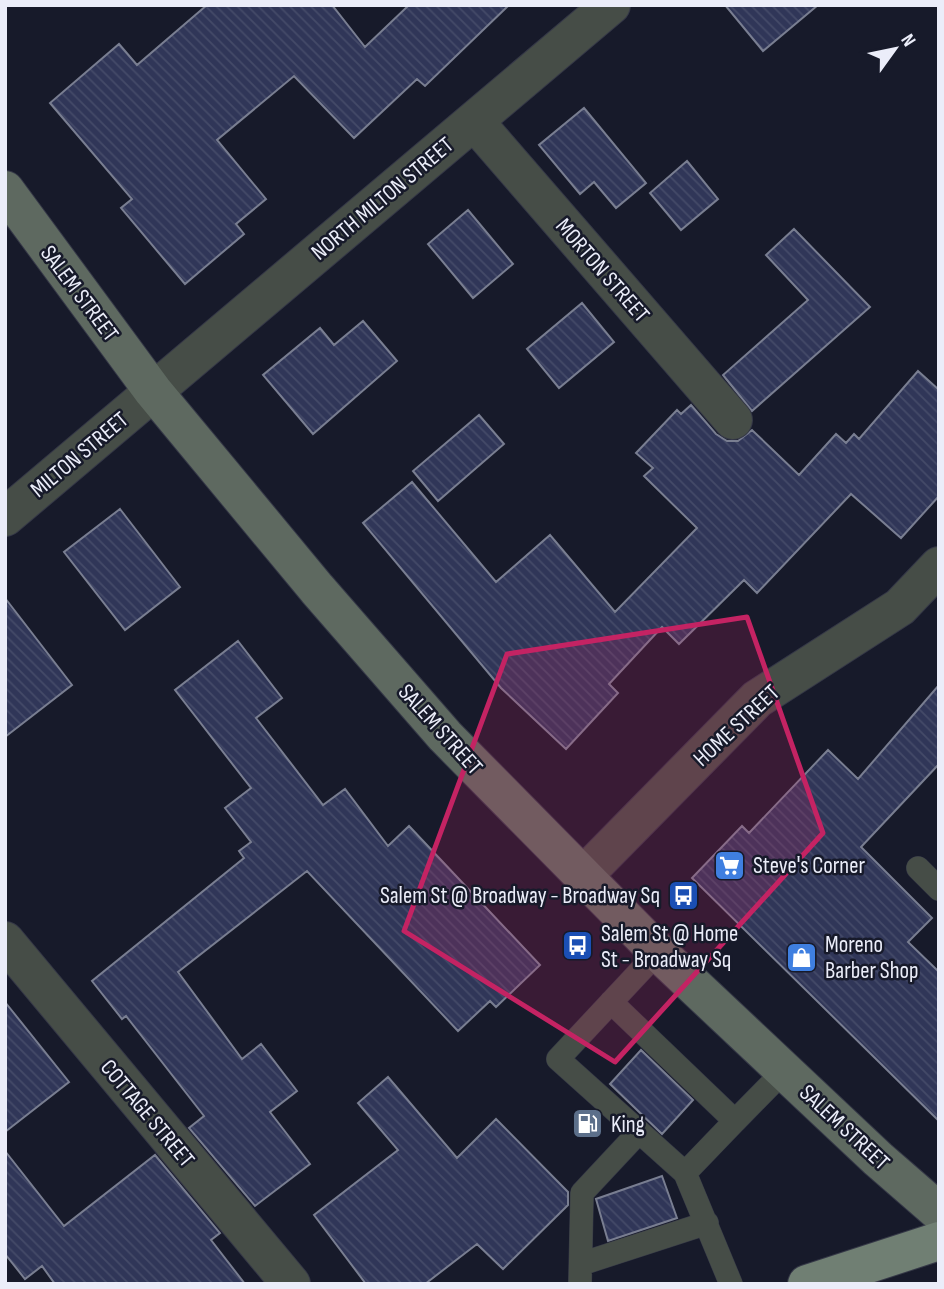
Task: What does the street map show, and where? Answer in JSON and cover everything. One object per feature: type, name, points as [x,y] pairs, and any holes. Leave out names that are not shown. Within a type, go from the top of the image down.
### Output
[{"type":"main road","name":"SALEM STREET","points":[[5,190],[153,391],[308,578],[445,736],[658,951],[878,1159],[939,1212]]},
{"type":"main road","points":[[807,1284],[939,1241]]},
{"type":"street","name":"NORTH MILTON STREET","points":[[153,391],[611,5]]},
{"type":"street","name":"MORTON STREET","points":[[474,121],[733,420]]},
{"type":"street","name":"MILTON STREET","points":[[5,517],[153,391]]},
{"type":"street","name":"HOME STREET","points":[[582,877],[757,699],[900,607],[939,566]]},
{"type":"street","name":"COTTAGE STREET","points":[[5,941],[291,1284]]},
{"type":"lane","points":[[918,868],[939,889]]},
{"type":"lane","points":[[658,951],[558,1059],[685,1173],[731,1284]]},
{"type":"lane","points":[[611,1002],[735,1121]]},
{"type":"lane","points":[[685,1173],[785,1070]]},
{"type":"lane","points":[[639,1132],[582,1194],[581,1274],[707,1223]]},
{"type":"highlighted area","points":[[747,617],[823,833],[615,1062],[404,931],[507,654]]},
{"type":"building","points":[[207,5],[332,5],[365,47],[409,5],[509,5],[425,86],[417,79],[354,138],[294,76],[217,140],[266,199],[236,224],[244,234],[185,284],[121,208],[132,199],[50,103],[119,44],[137,65]]},
{"type":"building","points":[[725,5],[818,5],[763,51]]},
{"type":"building","points":[[584,108],[646,183],[616,208],[594,182],[580,194],[539,145]]},
{"type":"building","points":[[687,161],[718,199],[681,230],[650,193]]},
{"type":"building","points":[[468,210],[513,264],[473,298],[428,244]]},
{"type":"building","points":[[794,229],[870,307],[752,411],[723,375],[808,300],[766,255]]},
{"type":"building","points":[[582,303],[614,342],[559,388],[527,349]]},
{"type":"building","points":[[363,321],[397,361],[313,434],[263,375],[320,328],[334,345]]},
{"type":"building","points":[[918,371],[939,390],[939,496],[901,538],[851,494],[757,593],[744,580],[679,644],[662,627],[609,684],[618,693],[566,749],[501,688],[363,523],[412,482],[496,582],[550,535],[615,612],[697,528],[644,476],[653,468],[636,453],[677,410],[681,414],[691,405],[716,434],[727,441],[738,441],[752,430],[799,475],[836,434],[846,443],[854,434],[859,439]]},
{"type":"building","points":[[479,415],[504,444],[438,501],[413,471]]},
{"type":"building","points":[[120,509],[180,587],[125,630],[64,552]]},
{"type":"building","points":[[5,598],[72,685],[5,737]]},
{"type":"building","points":[[238,641],[282,698],[256,718],[323,805],[345,789],[388,846],[409,826],[540,965],[496,1007],[490,1001],[458,1031],[307,871],[178,972],[242,1059],[261,1044],[297,1091],[270,1112],[310,1164],[255,1206],[189,1128],[204,1116],[126,1016],[122,1019],[92,981],[244,858],[239,851],[251,842],[225,808],[251,788],[175,690]]},
{"type":"building","points":[[939,685],[939,764],[861,847],[932,918],[908,942],[939,972],[939,1121],[692,878],[742,826],[749,833],[828,750],[858,779]]},
{"type":"building","points":[[5,1002],[69,1082],[5,1132]]},
{"type":"building","points":[[641,1050],[693,1100],[662,1134],[610,1084]]},
{"type":"building","points":[[388,1077],[457,1158],[496,1119],[568,1192],[568,1205],[503,1269],[477,1244],[425,1284],[366,1284],[314,1215],[398,1150],[358,1103]]},
{"type":"building","points":[[5,1151],[64,1226],[155,1155],[220,1233],[211,1240],[245,1284],[55,1284],[42,1266],[25,1279],[5,1254]]},
{"type":"building","points":[[662,1176],[677,1218],[608,1241],[596,1199]]},
{"type":"place","name":"Steve's Corner","points":[[730,865]]},
{"type":"place","name":"Salem St @ Broadway - Broadway Sq","points":[[683,895]]},
{"type":"place","name":"Salem St @ Home St - Broadway Sq","points":[[578,946]]},
{"type":"place","name":"Moreno Barber Shop","points":[[802,957]]},
{"type":"place","name":"King","points":[[588,1124]]}]
